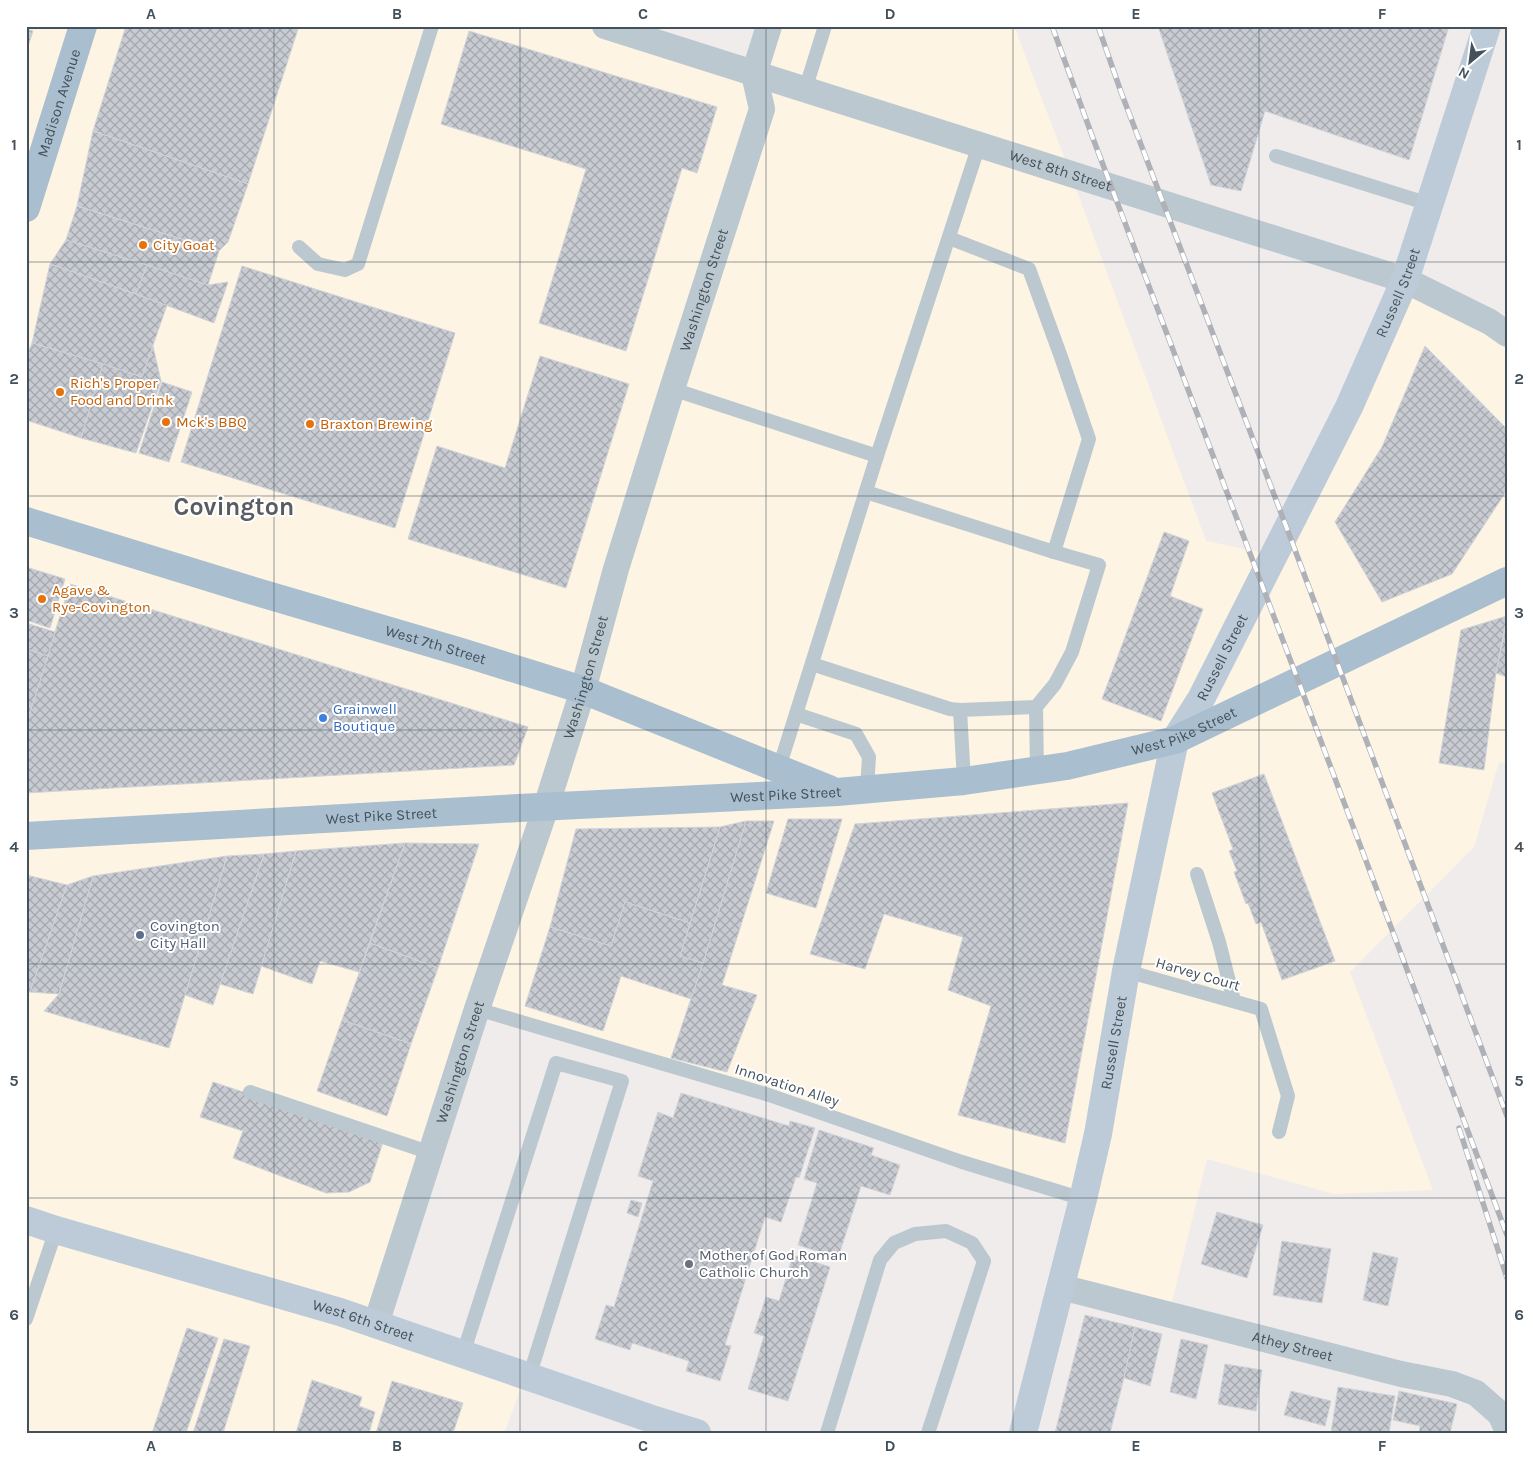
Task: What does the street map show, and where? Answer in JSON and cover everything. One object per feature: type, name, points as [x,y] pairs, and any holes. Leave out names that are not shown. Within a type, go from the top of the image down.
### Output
[{"type":"main road","name":"Madison Avenue","points":[[26,208],[83,26]]},
{"type":"main road","name":"West 7th Street","points":[[26,521],[582,690],[837,792]]},
{"type":"main road","name":"West Pike Street","points":[[26,836],[546,806],[837,792],[964,782],[1067,766],[1175,740],[1507,581]]},
{"type":"street","name":"West 8th Street","points":[[604,26],[1405,280],[1490,322],[1507,334]]},
{"type":"street","points":[[754,74],[769,26]]},
{"type":"street","name":"Russell Street","points":[[1023,1433],[1098,1134],[1126,971],[1175,740],[1201,699],[1349,407],[1405,280],[1487,26]]},
{"type":"street","name":"Washington Street","points":[[376,1324],[477,1009],[546,806],[672,389],[762,109],[754,74]]},
{"type":"street","name":"West 6th Street","points":[[26,1220],[340,1312],[697,1433]]},
{"type":"street","name":"Athey Street","points":[[1061,1286],[1401,1374],[1452,1384],[1476,1393],[1500,1414],[1507,1429]]},
{"type":"lane","points":[[299,248],[318,264],[345,270],[358,264],[432,26]]},
{"type":"lane","points":[[805,90],[825,26]]},
{"type":"lane","points":[[779,768],[877,456],[980,144]]},
{"type":"lane","points":[[1276,156],[1429,204]]},
{"type":"lane","points":[[949,238],[1029,269],[1061,357],[1088,439],[1054,552]]},
{"type":"lane","points":[[672,389],[877,456]]},
{"type":"lane","points":[[866,492],[1099,565],[1072,652],[1055,684],[1036,707],[1037,771]]},
{"type":"lane","points":[[812,664],[950,709],[1036,707]]},
{"type":"lane","points":[[960,710],[964,782]]},
{"type":"lane","points":[[796,714],[856,734],[869,757],[867,789]]},
{"type":"lane","points":[[1197,874],[1219,942],[1234,1001]]},
{"type":"lane","name":"Harvey Court","points":[[1126,971],[1261,1009],[1288,1096],[1279,1132]]},
{"type":"lane","name":"Innovation Alley","points":[[477,1009],[769,1094],[962,1162],[1083,1199]]},
{"type":"lane","points":[[463,1354],[556,1063],[622,1081],[530,1376]]},
{"type":"lane","points":[[250,1092],[431,1153]]},
{"type":"lane","points":[[26,1319],[56,1230]]},
{"type":"lane","points":[[827,1433],[880,1260],[894,1243],[915,1234],[946,1231],[972,1243],[984,1261],[928,1433]]},
{"type":"shaded area","points":[[26,26],[605,26],[754,74],[769,26],[1014,26],[1206,541],[1274,555],[1405,280],[1507,334],[1507,763],[1499,762],[1474,847],[1350,972],[1433,1190],[1334,1194],[1207,1159],[1169,1314],[1061,1287],[1083,1199],[478,1009],[376,1323],[526,1375],[504,1433],[26,1433]]},
{"type":"building","points":[[126,26],[299,26],[248,184],[93,131]]},
{"type":"building","points":[[1158,26],[1449,26],[1409,160],[1265,111],[1241,191],[1211,185]]},
{"type":"building","points":[[26,29],[33,31],[26,52]]},
{"type":"building","points":[[469,31],[717,107],[697,173],[682,168],[626,351],[539,323],[586,169],[441,124]]},
{"type":"building","points":[[93,131],[248,184],[228,242],[219,251],[77,206]]},
{"type":"building","name":"City Goat","points":[[77,206],[219,251],[208,285],[66,240]]},
{"type":"building","points":[[66,240],[147,265],[136,294],[50,264]]},
{"type":"building","points":[[50,264],[167,305],[142,377],[32,343]]},
{"type":"building","points":[[147,265],[208,285],[228,282],[214,323],[136,294]]},
{"type":"building","name":"Braxton Brewing","points":[[242,266],[455,333],[395,528],[181,462]]},
{"type":"building","name":"Rich's Proper Food and Drink","points":[[32,343],[103,364],[81,438],[26,420],[26,358]]},
{"type":"building","points":[[153,346],[161,381],[136,453],[81,438],[103,364],[142,377]]},
{"type":"building","points":[[1425,346],[1507,429],[1507,490],[1452,574],[1382,602],[1335,522],[1382,447]]},
{"type":"building","points":[[540,356],[629,384],[566,588],[408,539],[437,446],[505,468]]},
{"type":"building","name":"Mck's BBQ","points":[[162,382],[192,392],[169,462],[139,453]]},
{"type":"building","points":[[1164,532],[1189,541],[1170,596],[1203,609],[1161,721],[1102,699]]},
{"type":"building","name":"Agave & Rye-Covington","points":[[26,567],[65,579],[50,628],[26,620]]},
{"type":"building","points":[[70,584],[528,727],[514,765],[26,793],[26,725]]},
{"type":"building","points":[[1507,616],[1496,673],[1484,770],[1439,763],[1461,630]]},
{"type":"building","points":[[1507,621],[1507,677],[1496,673]]},
{"type":"building","points":[[26,623],[55,632],[48,656],[26,649]]},
{"type":"building","points":[[26,649],[48,656],[26,725]]},
{"type":"building","points":[[1264,774],[1335,961],[1282,980],[1261,922],[1256,924],[1234,872],[1237,871],[1229,851],[1233,849],[1212,793]]},
{"type":"building","points":[[1128,803],[1065,1143],[958,1115],[991,1006],[948,990],[963,937],[884,914],[865,969],[810,954],[855,824]]},
{"type":"building","points":[[788,819],[842,819],[816,908],[766,893]]},
{"type":"building","points":[[746,821],[774,821],[722,985],[757,995],[727,1072],[671,1058],[703,963]]},
{"type":"building","points":[[746,821],[703,963],[680,956],[720,827]]},
{"type":"building","points":[[720,827],[690,923],[625,902],[611,946],[550,927],[576,829]]},
{"type":"building","points":[[405,843],[359,972],[320,961],[312,984],[261,966],[296,851]]},
{"type":"building","points":[[405,843],[479,844],[438,968],[370,943]]},
{"type":"building","points":[[296,851],[253,994],[220,984],[264,854]]},
{"type":"building","points":[[264,854],[213,1005],[185,995],[227,856]]},
{"type":"building","name":"Covington City Hall","points":[[227,856],[169,1048],[44,1011],[59,994],[93,876]]},
{"type":"building","points":[[26,875],[67,885],[30,992],[26,991]]},
{"type":"building","points":[[93,876],[59,994],[30,992],[67,885]]},
{"type":"building","points":[[625,902],[690,923],[680,956],[703,963],[691,999],[621,976],[603,1031],[525,1006],[550,927],[611,946]]},
{"type":"building","points":[[370,943],[438,968],[411,1044],[342,1020]]},
{"type":"building","points":[[342,1020],[411,1044],[387,1116],[317,1091]]},
{"type":"building","points":[[213,1082],[384,1139],[370,1182],[349,1192],[326,1193],[233,1158],[243,1131],[200,1117]]},
{"type":"building","name":"Mother of God Roman Catholic Church","points":[[681,1093],[789,1126],[790,1121],[815,1128],[799,1178],[796,1177],[781,1222],[765,1217],[725,1345],[731,1346],[720,1381],[686,1371],[689,1361],[632,1343],[630,1350],[595,1339],[606,1305],[614,1307],[653,1181],[638,1176],[658,1112],[673,1118]]},
{"type":"building","points":[[819,1130],[874,1148],[871,1155],[900,1165],[890,1195],[861,1186],[838,1258],[798,1245],[817,1183],[804,1179]]},
{"type":"building","points":[[631,1200],[642,1203],[638,1217],[627,1213]]},
{"type":"building","points":[[1217,1212],[1263,1225],[1247,1278],[1201,1264]]},
{"type":"building","points":[[1282,1241],[1331,1249],[1322,1303],[1273,1295]]},
{"type":"building","points":[[1373,1252],[1398,1258],[1388,1306],[1363,1300]]},
{"type":"building","points":[[793,1255],[830,1267],[788,1401],[748,1389],[764,1336],[754,1333],[766,1297],[779,1301]]},
{"type":"building","points":[[1085,1315],[1135,1327],[1124,1378],[1110,1433],[1055,1433]]},
{"type":"building","points":[[1135,1327],[1162,1334],[1150,1386],[1124,1378]]},
{"type":"building","points":[[187,1328],[218,1338],[186,1433],[152,1433]]},
{"type":"building","points":[[224,1339],[250,1346],[223,1433],[193,1433]]},
{"type":"building","points":[[1181,1339],[1208,1345],[1196,1399],[1170,1392]]},
{"type":"building","points":[[1225,1364],[1262,1370],[1256,1411],[1218,1404]]},
{"type":"building","points":[[312,1380],[362,1397],[359,1406],[375,1412],[369,1433],[296,1433]]},
{"type":"building","points":[[392,1381],[463,1403],[453,1433],[376,1433]]},
{"type":"building","points":[[1338,1387],[1395,1396],[1389,1433],[1331,1433]]},
{"type":"building","points":[[1291,1391],[1331,1401],[1325,1426],[1284,1415]]},
{"type":"building","points":[[1399,1391],[1457,1404],[1450,1433],[1419,1433],[1420,1426],[1393,1420]]},
{"type":"railway","points":[[1052,26],[1507,1235]]},
{"type":"railway","points":[[1098,26],[1121,92],[1507,1116]]},
{"type":"railway","points":[[1459,1128],[1507,1278]]},
{"type":"place","name":"City Goat","points":[[143,245]]},
{"type":"place","name":"Rich's Proper Food and Drink","points":[[60,392]]},
{"type":"place","name":"Mck's BBQ","points":[[166,422]]},
{"type":"place","name":"Braxton Brewing","points":[[310,424]]},
{"type":"place","name":"Agave & Rye-Covington","points":[[42,599]]},
{"type":"place","name":"Grainwell Boutique","points":[[323,718]]},
{"type":"place","name":"Covington City Hall","points":[[140,935]]},
{"type":"place","name":"Mother of God Roman Catholic Church","points":[[689,1264]]},
{"type":"district","name":"Covington","points":[[234,506]]}]
